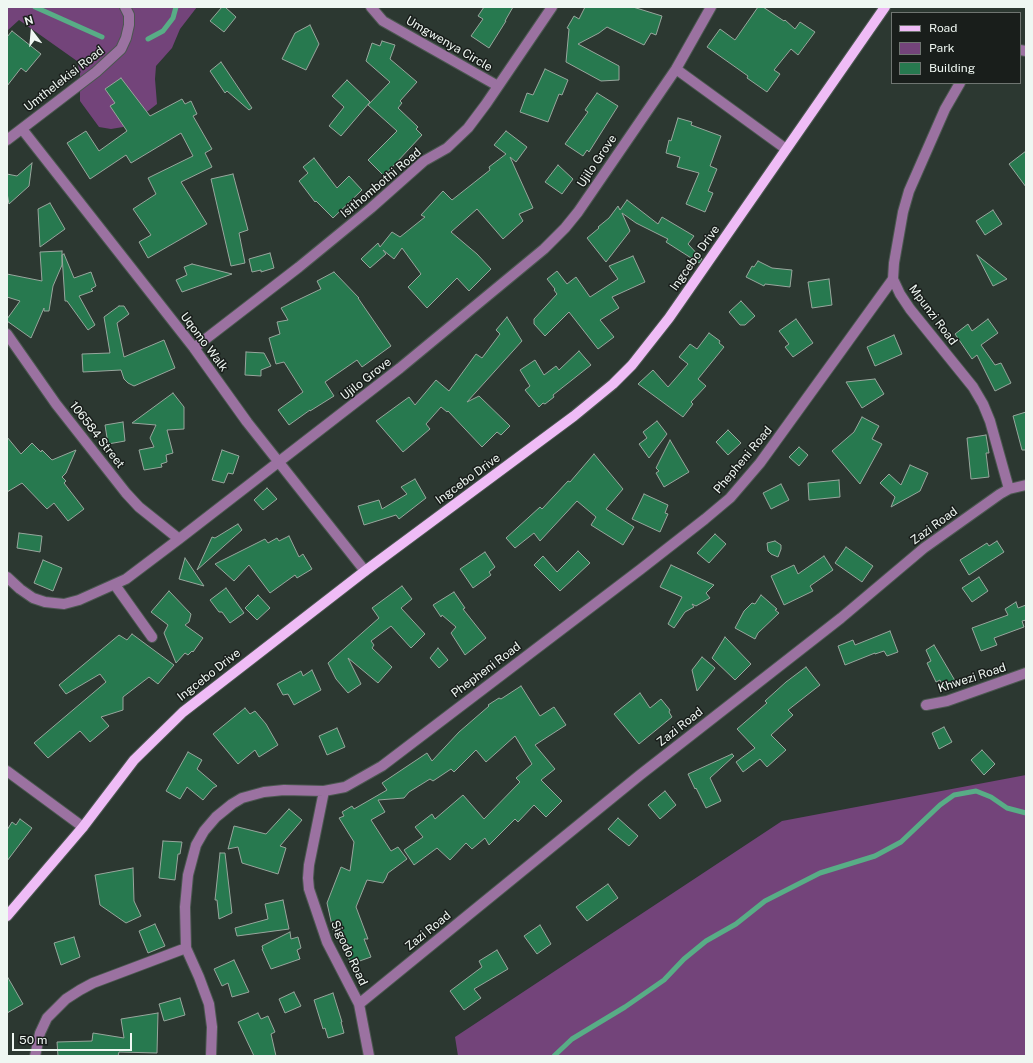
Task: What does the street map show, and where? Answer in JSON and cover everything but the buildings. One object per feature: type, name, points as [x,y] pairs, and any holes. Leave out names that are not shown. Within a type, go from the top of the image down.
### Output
[{"type":"main road","name":"Ingcebo Drive","points":[[7,916],[83,827],[134,760],[183,712],[365,571],[574,416],[618,379],[632,365],[669,318],[885,7]]},
{"type":"street","name":"Umthelekisi Road","points":[[7,140],[96,72],[121,49],[126,38],[129,25],[125,7]]},
{"type":"street","name":"Umgwenya Circle","points":[[371,7],[383,21],[498,86]]},
{"type":"street","name":"Isithombothi Road","points":[[194,348],[331,242],[399,185],[424,161],[447,148],[468,128],[552,7]]},
{"type":"street","name":"Ujilo Grove","points":[[7,577],[33,598],[45,602],[64,604],[79,600],[126,579],[179,540],[400,368],[544,249],[565,228],[578,212],[676,69],[710,7]]},
{"type":"street","points":[[676,69],[786,149]]},
{"type":"street","name":"Mpunzi Road","points":[[959,84],[945,109],[909,190],[903,212],[894,263],[893,279],[900,294],[910,309],[973,387],[983,404],[990,421],[1009,489]]},
{"type":"street","name":"Uqomo Walk","points":[[22,129],[194,348],[278,463],[365,571]]},
{"type":"street","name":"Phepheni Road","points":[[211,1056],[212,1027],[210,1004],[186,948],[185,907],[188,875],[196,845],[204,831],[216,817],[242,798],[264,792],[284,790],[324,791],[345,787],[382,766],[641,569],[730,498],[760,463],[893,279]]},
{"type":"street","name":"106584 Street","points":[[7,334],[56,404],[126,493],[139,507],[179,540]]},
{"type":"street","name":"Zazi Road","points":[[359,1004],[640,775],[840,618],[924,548],[1000,494],[1009,489],[1026,485]]},
{"type":"street","points":[[114,585],[152,637]]},
{"type":"street","name":"Khwezi Road","points":[[926,705],[947,701],[1026,673]]},
{"type":"street","points":[[9,775],[83,827]]},
{"type":"street","name":"Sigodo Road","points":[[324,791],[309,865],[309,889],[327,942],[359,1004],[369,1056]]},
{"type":"street","points":[[35,1056],[40,1033],[46,1018],[66,999],[93,983],[186,948]]},
{"type":"green space","points":[[7,7],[197,7],[180,29],[172,48],[156,66],[155,79],[157,104],[123,127],[111,129],[99,127],[80,101],[80,74],[77,61],[19,20],[7,31]]},
{"type":"green space","points":[[1026,775],[1026,1056],[458,1056],[455,1037],[782,821]]},
{"type":"waterway","points":[[35,7],[102,37]]},
{"type":"waterway","points":[[148,39],[163,31],[173,18],[176,7]]},
{"type":"waterway","points":[[554,1056],[572,1039],[625,1007],[664,980],[684,959],[706,941],[736,924],[765,901],[820,873],[875,856],[901,842],[940,805],[954,795],[976,791],[991,797],[1007,808],[1026,813]]}]
